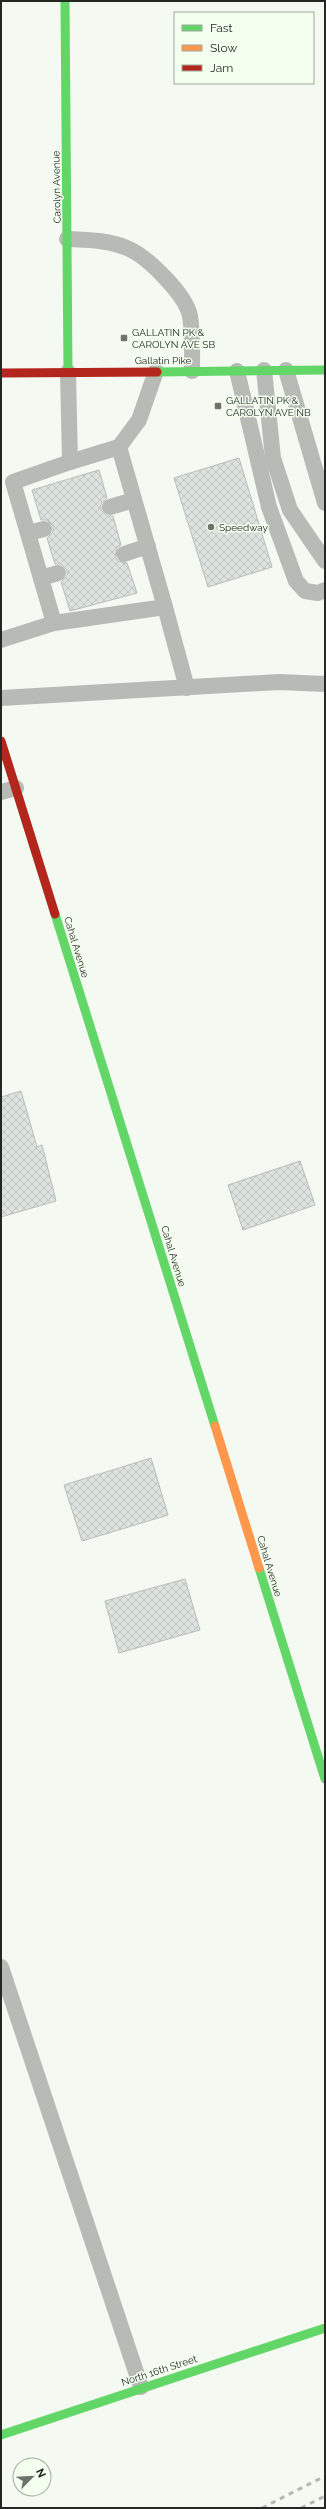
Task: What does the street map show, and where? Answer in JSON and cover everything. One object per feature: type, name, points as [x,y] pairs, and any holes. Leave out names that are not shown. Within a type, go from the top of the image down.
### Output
[{"type":"street","name":"Carolyn Avenue","points":[[65,1],[68,372]]},
{"type":"street","name":"Gallatin Pike","points":[[1,373],[325,370]]},
{"type":"street","name":"Cahal Avenue","points":[[1,741],[8,790],[325,1779]]},
{"type":"street","name":"North 16th Street","points":[[1,2435],[141,2387],[325,2328]]},
{"type":"lane","points":[[67,239],[103,241],[128,248],[154,267],[177,292],[190,315],[192,371]]},
{"type":"lane","points":[[264,370],[273,458],[290,510],[325,561]]},
{"type":"lane","points":[[286,370],[325,503]]},
{"type":"lane","points":[[54,623],[41,578],[36,531],[14,482],[70,462],[120,447],[139,420],[156,371]]},
{"type":"lane","points":[[237,371],[269,506],[296,581],[305,590],[318,594],[325,590]]},
{"type":"lane","points":[[68,372],[70,462]]},
{"type":"lane","points":[[120,447],[187,688]]},
{"type":"lane","points":[[110,507],[134,500]]},
{"type":"lane","points":[[124,554],[148,546]]},
{"type":"lane","points":[[41,578],[58,573]]},
{"type":"lane","points":[[1,640],[54,623],[165,608]]},
{"type":"lane","points":[[1,698],[279,682],[325,684]]},
{"type":"lane","points":[[1,1966],[141,2387]]},
{"type":"building","points":[[239,458],[272,567],[208,587],[174,478]]},
{"type":"building","points":[[99,470],[107,498],[101,504],[101,510],[107,516],[113,516],[121,545],[117,548],[115,557],[118,561],[127,563],[137,593],[70,611],[61,582],[67,576],[67,570],[61,564],[55,564],[47,538],[53,532],[53,526],[47,520],[41,520],[32,490]]},
{"type":"building","points":[[21,1091],[37,1147],[42,1145],[56,1201],[1,1217],[1,1097]]},
{"type":"building","points":[[300,1161],[315,1205],[243,1230],[228,1185]]},
{"type":"building","points":[[151,1458],[168,1515],[82,1541],[64,1485]]},
{"type":"building","points":[[185,1579],[200,1630],[119,1653],[105,1601]]},
{"type":"railway","points":[[262,2508],[325,2476]]},
{"type":"railway","points":[[301,2508],[325,2496]]},
{"type":"traffic: fast","points":[[65,1],[68,372]]},
{"type":"traffic: fast","points":[[157,372],[325,370]]},
{"type":"traffic: fast","points":[[55,914],[215,1426]]},
{"type":"traffic: fast","points":[[259,1568],[325,1779]]},
{"type":"traffic: fast","points":[[1,2435],[325,2328]]},
{"type":"traffic: slow","points":[[215,1426],[259,1568]]},
{"type":"traffic: jam","points":[[1,373],[157,372]]},
{"type":"traffic: jam","points":[[1,741],[55,914]]},
{"type":"place","name":"GALLATIN PK & CAROLYN AVE SB","points":[[124,338]]},
{"type":"place","name":"GALLATIN PK & CAROLYN AVE NB","points":[[218,406]]},
{"type":"place","name":"Speedway","points":[[211,527]]}]
